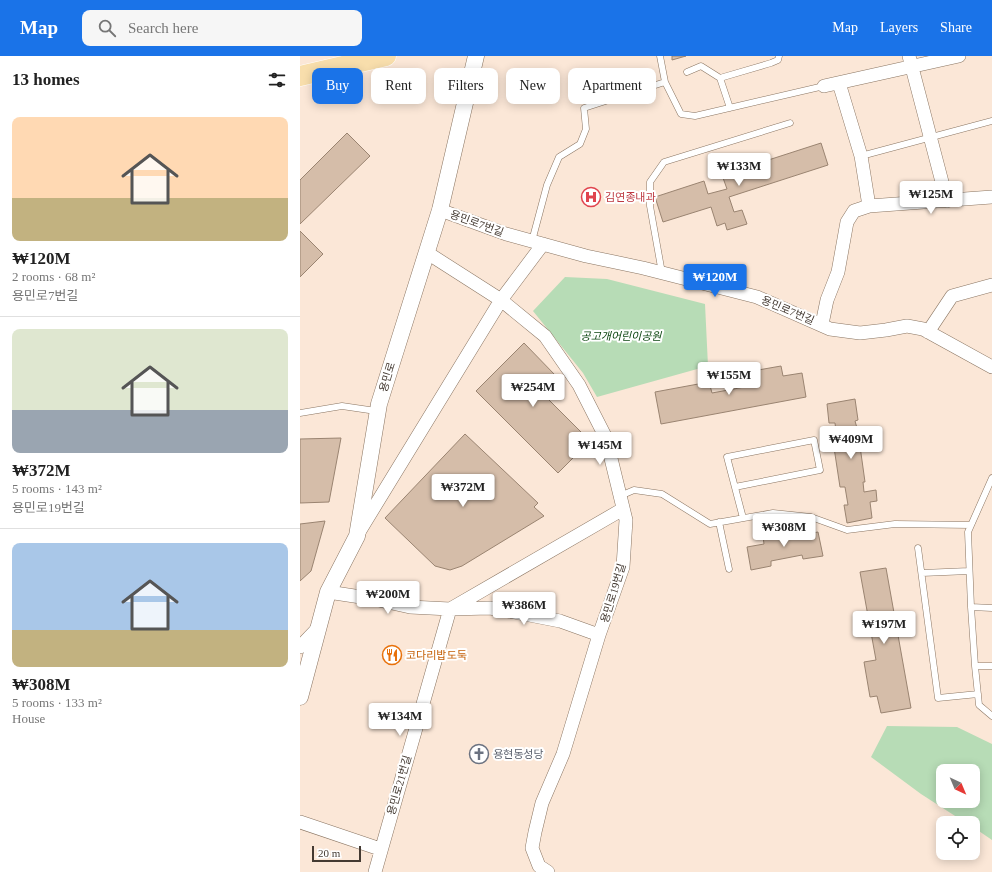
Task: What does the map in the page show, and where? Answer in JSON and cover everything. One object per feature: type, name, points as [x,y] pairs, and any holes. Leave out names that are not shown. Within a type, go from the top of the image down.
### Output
[{"type":"main road","points":[[300,76],[386,56]]},
{"type":"street","name":"용민로","points":[[300,696],[328,592],[357,536],[378,411],[440,210],[476,56]]},
{"type":"street","points":[[824,86],[839,83],[910,61],[959,56]]},
{"type":"street","points":[[910,61],[932,138],[947,201]]},
{"type":"street","points":[[839,83],[861,156],[869,206]]},
{"type":"street","points":[[822,324],[827,300],[838,272],[847,222],[854,211],[869,206],[992,197]]},
{"type":"street","name":"용민로7번길","points":[[440,210],[586,256],[662,272],[757,298],[830,328],[860,333],[907,326],[928,332],[992,367]]},
{"type":"street","points":[[357,536],[538,242]]},
{"type":"street","name":"용민로19번길","points":[[426,252],[501,300],[545,336],[579,385],[606,438],[626,520],[623,567],[599,635],[563,754],[542,803],[532,848],[540,870]]},
{"type":"street","points":[[928,332],[952,296],[992,285]]},
{"type":"street","points":[[450,609],[623,509]]},
{"type":"street","points":[[328,592],[374,599],[410,607],[450,609],[490,608],[560,621],[599,635]]},
{"type":"street","name":"용민로21번길","points":[[375,872],[380,849],[450,609]]},
{"type":"street","points":[[300,647],[318,628]]},
{"type":"street","points":[[300,822],[380,849]]},
{"type":"lane","points":[[660,56],[665,82],[681,114],[695,116],[824,86]]},
{"type":"lane","points":[[720,78],[772,63],[778,60],[780,56]]},
{"type":"lane","points":[[687,72],[701,66],[720,78],[730,108]]},
{"type":"lane","points":[[538,242],[547,185],[559,157],[580,144],[586,129],[584,108],[665,82]]},
{"type":"lane","points":[[861,156],[992,121]]},
{"type":"lane","points":[[662,272],[650,206],[650,182],[664,162],[790,123]]},
{"type":"lane","points":[[300,413],[342,406],[378,411]]},
{"type":"lane","points":[[735,486],[820,470],[814,440],[727,457],[743,518]]},
{"type":"lane","points":[[992,478],[968,532],[971,607],[979,705],[992,716]]},
{"type":"lane","points":[[620,496],[634,490],[662,494],[710,524],[773,513],[811,517],[847,530],[895,524],[971,525]]},
{"type":"lane","points":[[719,522],[729,569]]},
{"type":"lane","points":[[918,548],[938,698],[978,694]]},
{"type":"lane","points":[[922,573],[970,570]]},
{"type":"lane","points":[[971,607],[992,608]]},
{"type":"lane","points":[[975,666],[992,666]]},
{"type":"green space","name":"공고개어린이공원","points":[[565,277],[607,279],[705,304],[708,366],[597,397],[583,373],[533,311]]},
{"type":"green space","points":[[887,726],[957,727],[992,744],[992,840],[980,832],[980,816],[955,816],[943,808],[980,808],[980,764],[936,764],[936,804],[871,757]]},
{"type":"building","points":[[672,56],[686,56],[672,60]]},
{"type":"building","points":[[347,133],[370,156],[300,224],[300,180]]},
{"type":"building","points":[[821,143],[828,165],[729,197],[734,212],[742,210],[747,224],[727,230],[725,223],[717,226],[711,207],[663,222],[655,197],[704,181],[708,194],[727,189],[722,175]]},
{"type":"building","points":[[300,231],[323,254],[300,277]]},
{"type":"building","points":[[524,343],[555,375],[539,390],[590,441],[558,473],[476,391]]},
{"type":"building","points":[[781,366],[783,376],[802,373],[806,397],[661,424],[655,392],[709,382],[712,393],[750,386],[747,372]]},
{"type":"building","points":[[855,399],[858,420],[855,421],[857,428],[866,427],[868,437],[859,439],[865,482],[863,482],[864,492],[876,490],[877,501],[870,502],[872,518],[847,523],[844,505],[848,505],[845,487],[840,487],[833,441],[837,440],[835,423],[829,423],[827,404]]},
{"type":"building","points":[[465,434],[538,503],[534,507],[544,516],[462,566],[450,570],[435,566],[385,518]]},
{"type":"building","points":[[341,438],[329,502],[300,503],[300,439]]},
{"type":"building","points":[[325,521],[311,571],[300,581],[300,524]]},
{"type":"building","points":[[800,529],[801,535],[818,532],[823,556],[803,559],[802,555],[771,561],[771,566],[751,570],[747,547],[764,544],[763,536]]},
{"type":"building","points":[[886,568],[911,708],[881,713],[877,696],[870,697],[864,662],[876,660],[860,572]]},
{"type":"place","name":"김연종내과","points":[[591,197]]},
{"type":"place","name":"코다리밥도둑","points":[[392,655]]},
{"type":"place","name":"용현동성당","points":[[479,754]]}]
